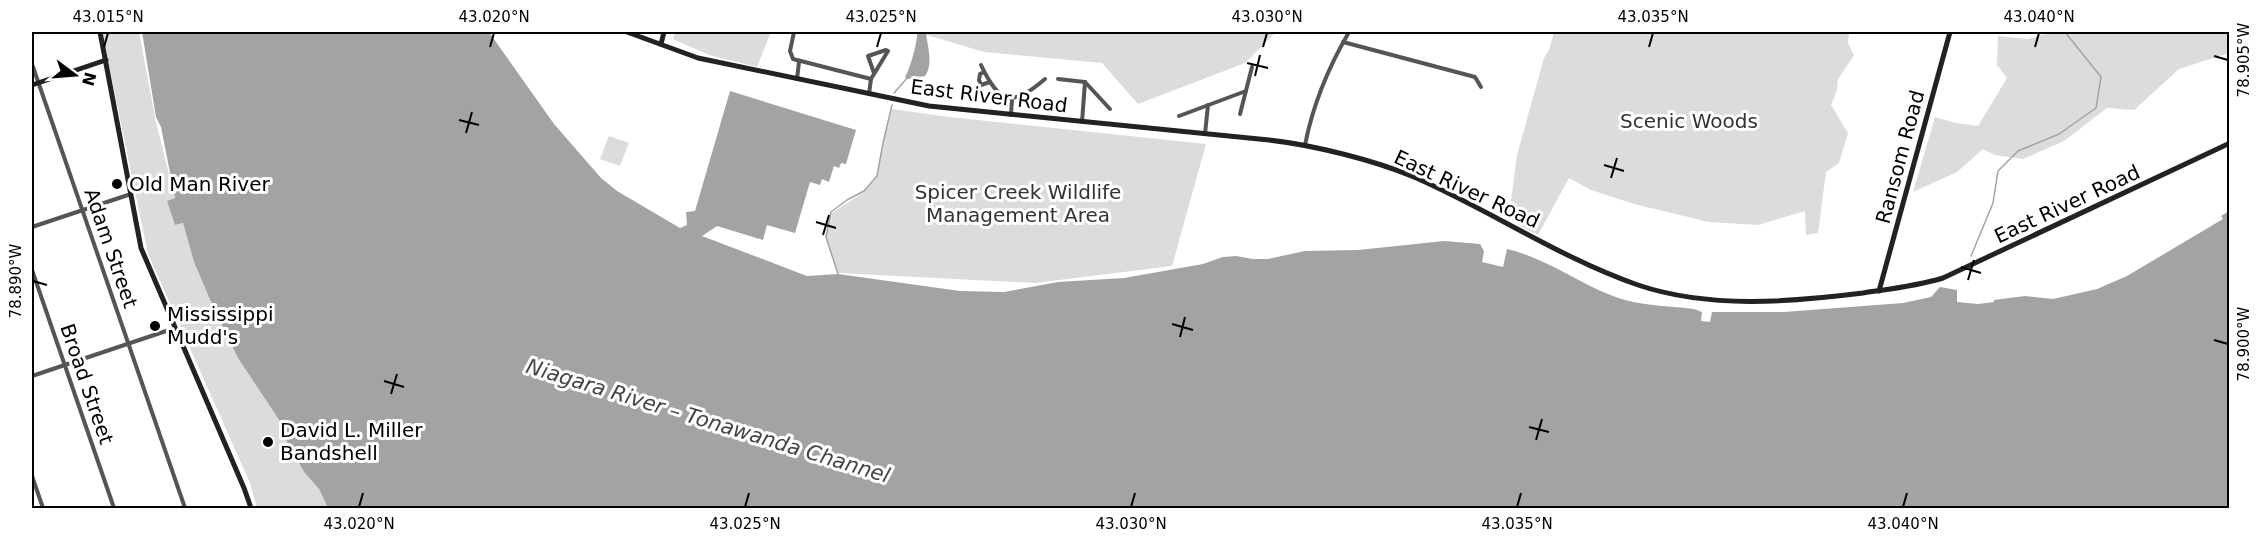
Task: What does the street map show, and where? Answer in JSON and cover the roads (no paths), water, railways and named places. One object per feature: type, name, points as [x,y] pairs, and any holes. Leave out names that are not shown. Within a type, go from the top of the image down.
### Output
[{"type":"main road","points":[[100,32],[141,248],[251,508]]},
{"type":"main road","name":"East River Road","points":[[627,32],[698,58],[943,108],[1305,146],[1389,168],[1414,177],[1603,270],[1639,285],[1691,296],[1753,302],[1879,291],[1936,280],[1969,267],[2229,143]]},
{"type":"main road","points":[[660,44],[664,32]]},
{"type":"main road","name":"Ransom Road","points":[[1879,291],[1950,32]]},
{"type":"main road","points":[[35,84],[106,60]]},
{"type":"street","points":[[794,32],[790,51],[793,60],[871,79]]},
{"type":"street","points":[[1305,146],[1320,91],[1349,32]]},
{"type":"street","points":[[1343,42],[1475,76],[1480,87]]},
{"type":"street","points":[[869,94],[871,79],[888,51],[868,56],[874,73]]},
{"type":"street","points":[[797,79],[799,62]]},
{"type":"street","name":"Adam Street","points":[[32,64],[35,84],[82,210],[185,508]]},
{"type":"street","points":[[981,65],[990,82],[1005,97],[1012,99],[1021,98],[1046,79]]},
{"type":"street","points":[[1240,114],[1252,67]]},
{"type":"street","points":[[981,85],[978,80],[980,74],[984,72]]},
{"type":"street","points":[[1058,80],[1085,82],[1110,109]]},
{"type":"street","points":[[975,89],[990,82]]},
{"type":"street","points":[[1082,122],[1085,82]]},
{"type":"street","points":[[1179,116],[1246,91]]},
{"type":"street","points":[[1011,115],[1012,99]]},
{"type":"street","points":[[1205,134],[1208,105]]},
{"type":"street","points":[[32,227],[130,194]]},
{"type":"street","name":"Broad Street","points":[[32,270],[114,508]]},
{"type":"street","points":[[32,376],[175,328]]},
{"type":"street","points":[[32,476],[43,508]]},
{"type":"water","name":"Niagara River – Tonawanda Channel","points":[[142,32],[489,32],[554,124],[601,178],[617,191],[680,228],[687,225],[686,212],[695,211],[730,91],[856,130],[846,164],[841,163],[839,168],[834,166],[829,182],[822,179],[820,185],[810,182],[795,233],[767,225],[763,240],[717,226],[702,236],[807,276],[838,274],[960,291],[1004,292],[1058,282],[1124,278],[1203,264],[1223,257],[1268,259],[1305,251],[1358,250],[1444,241],[1480,244],[1484,251],[1482,262],[1503,267],[1507,249],[1552,266],[1610,295],[1642,304],[1694,309],[1702,312],[1701,321],[1710,322],[1712,312],[1784,312],[1903,303],[1931,297],[1940,287],[1957,290],[1957,302],[1978,304],[2025,296],[2053,299],[2097,289],[2127,276],[2223,219],[2221,216],[2229,211],[2229,508],[328,508],[319,489],[304,472],[284,436],[281,423],[238,358],[194,262],[183,223],[175,225],[167,201],[175,198],[161,127],[156,117]]},
{"type":"water","points":[[917,32],[926,32],[929,66],[925,76],[908,79],[905,77],[913,55]]},
{"type":"waterway","points":[[1971,256],[1993,203],[1998,171],[2018,151],[2059,134],[2096,108],[2101,77],[2065,32]]},
{"type":"waterway","points":[[894,93],[908,77]]},
{"type":"waterway","points":[[838,274],[826,237],[831,212],[864,191],[877,176],[892,105]]},
{"type":"place","name":"Old Man River","points":[[117,184]]},
{"type":"place","name":"Mississippi Mudd's","points":[[155,326]]},
{"type":"place","name":"David L. Miller Bandshell","points":[[268,442]]},
{"type":"park label","name":"Scenic Woods","points":[[1689,121]]},
{"type":"park label","name":"Spicer Creek Wildlife Management Area","points":[[1018,204]]}]
